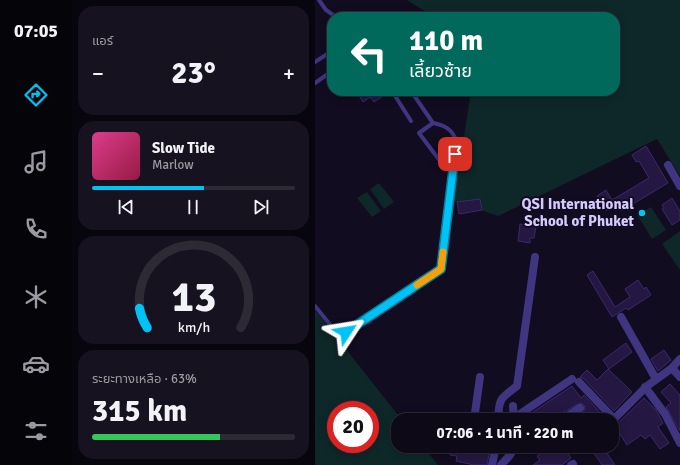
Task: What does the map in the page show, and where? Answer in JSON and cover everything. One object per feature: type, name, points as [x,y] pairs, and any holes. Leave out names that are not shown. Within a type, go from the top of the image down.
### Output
[{"type":"street","points":[[667,165],[680,186]]},
{"type":"street","points":[[498,413],[498,404],[502,397],[517,386],[535,257]]},
{"type":"street","points":[[621,317],[656,379]]},
{"type":"street","points":[[619,414],[645,387],[672,368],[680,359]]},
{"type":"street","points":[[672,368],[680,377]]},
{"type":"street","points":[[475,413],[480,377]]},
{"type":"street","points":[[524,413],[575,381],[606,413]]},
{"type":"street","points":[[645,387],[665,414],[680,443]]},
{"type":"street","points":[[513,406],[514,413]]},
{"type":"street","points":[[572,413],[580,408]]},
{"type":"street","points":[[492,465],[495,453]]},
{"type":"street","points":[[501,465],[511,453]]},
{"type":"lane","points":[[319,0],[329,12]]},
{"type":"lane","points":[[315,62],[327,54]]},
{"type":"lane","points":[[315,83],[327,75]]},
{"type":"lane","points":[[395,96],[411,121]]},
{"type":"lane","points":[[414,96],[433,123]]},
{"type":"lane","points":[[315,306],[332,327],[339,332],[346,332],[441,269],[456,140],[455,135],[447,127],[441,124],[433,123],[419,133],[443,165]]},
{"type":"green space","points":[[407,0],[680,0],[680,176],[657,139],[498,216],[454,201],[470,96],[620,96],[620,12],[426,12]]},
{"type":"green space","points":[[379,183],[394,202],[384,209],[370,189]]},
{"type":"green space","points":[[367,192],[381,211],[372,217],[357,198]]},
{"type":"green space","points":[[651,207],[666,230],[652,239],[637,215]]},
{"type":"green space","points":[[680,231],[680,270],[662,244]]},
{"type":"green space","points":[[315,310],[396,413],[391,413],[391,453],[429,453],[438,465],[315,465]]},
{"type":"building","points":[[359,96],[383,96],[374,102],[370,97],[363,102]]},
{"type":"building","points":[[646,146],[668,183],[621,211],[617,204],[606,211],[597,196],[606,190],[612,200],[649,178],[639,161],[636,162],[632,155]]},
{"type":"building","points":[[672,198],[680,211],[680,220],[672,225],[662,209],[664,208],[662,205]]},
{"type":"building","points":[[480,199],[482,210],[459,214],[457,202]]},
{"type":"building","points":[[520,224],[536,227],[534,238],[530,238],[530,243],[518,241]]},
{"type":"building","points":[[593,271],[615,307],[630,297],[625,289],[638,280],[644,289],[646,287],[651,295],[628,310],[626,308],[612,317],[587,275]]},
{"type":"building","points":[[626,343],[632,352],[609,369],[603,360]]},
{"type":"building","points":[[664,350],[671,360],[658,371],[651,359]]},
{"type":"building","points":[[608,369],[632,392],[614,411],[583,378],[580,377],[587,370],[597,380]]},
{"type":"building","points":[[670,384],[680,395],[680,431],[666,407],[671,403],[661,392]]},
{"type":"building","points":[[572,386],[581,398],[584,395],[601,413],[581,413],[585,410],[584,405],[580,403],[562,413],[532,413]]},
{"type":"building","points":[[644,398],[656,410],[663,423],[658,427],[669,443],[660,449],[650,435],[645,439],[641,435],[627,445],[619,432],[619,422]]},
{"type":"building","points":[[450,453],[489,453],[487,465],[474,465],[456,461],[457,456],[450,455]]},
{"type":"building","points":[[541,453],[568,453],[571,458],[562,465],[533,465],[540,460],[537,456]]},
{"type":"building","points":[[594,453],[607,453],[615,465],[602,465]]},
{"type":"slow traffic","points":[[417,285],[441,269],[443,252]]},
{"type":"place","name":"QSI International School of Phuket","points":[[642,213]]},
{"type":"route","points":[[346,332],[441,269],[455,154]]}]
